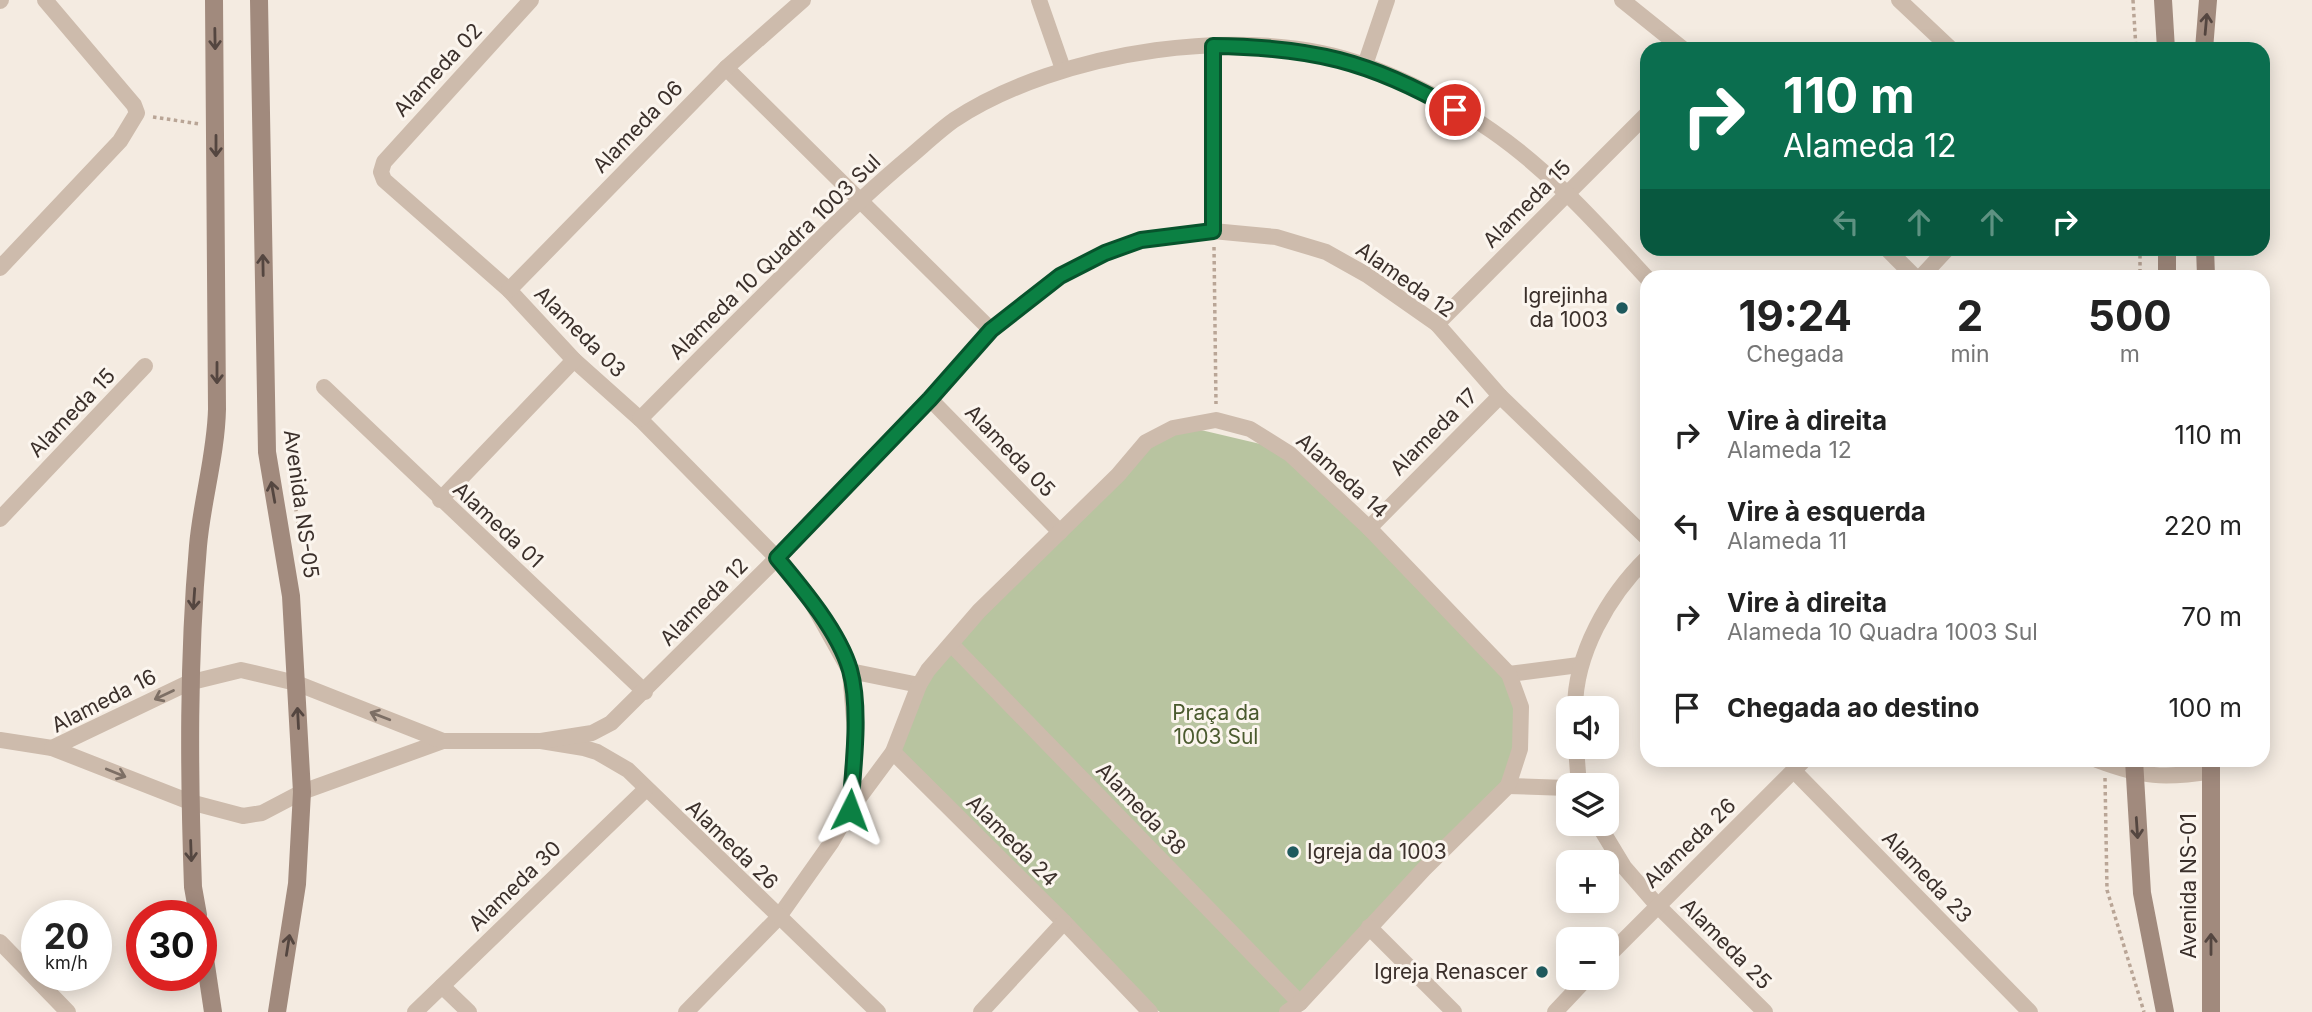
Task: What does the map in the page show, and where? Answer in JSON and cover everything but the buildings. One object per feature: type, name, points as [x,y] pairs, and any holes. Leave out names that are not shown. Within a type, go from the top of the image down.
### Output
[{"type":"street","points":[[0,268],[120,141],[133,125],[137,113],[134,105],[46,0]]},
{"type":"street","points":[[195,900],[188,683],[198,544],[217,428],[214,0]]},
{"type":"street","name":"Avenida NS-05","points":[[259,0],[267,452],[291,596],[302,792],[298,884],[277,1012]]},
{"type":"street","name":"Alameda 02","points":[[405,138],[531,0]]},
{"type":"street","name":"Alameda 06","points":[[509,290],[726,68],[803,0]]},
{"type":"street","points":[[1039,0],[1063,69]]},
{"type":"street","points":[[1365,65],[1387,0]]},
{"type":"street","points":[[1622,0],[1674,42]]},
{"type":"street","points":[[1899,0],[1944,42]]},
{"type":"street","points":[[2163,0],[2166,42]]},
{"type":"street","points":[[2205,42],[2208,0]]},
{"type":"street","points":[[1213,46],[1213,231]]},
{"type":"street","name":"Alameda 10 Quadra 1003 Sul","points":[[640,419],[859,200],[953,120],[1005,92],[1063,69],[1166,48],[1270,47],[1365,65],[1437,99],[1492,131],[1568,192],[1640,270]]},
{"type":"street","points":[[726,68],[991,330]]},
{"type":"street","name":"Alameda 15","points":[[1437,324],[1640,121]]},
{"type":"street","name":"Alameda 03","points":[[405,138],[381,168],[384,180],[509,290],[575,360],[640,419],[777,558],[807,594],[850,671]]},
{"type":"street","name":"Alameda 12","points":[[541,741],[602,730],[645,692],[777,558],[930,399],[991,330],[1060,276],[1105,253],[1141,240],[1213,231],[1276,237],[1326,253],[1367,275],[1437,324],[1500,396],[1640,531]]},
{"type":"street","points":[[1894,256],[1908,270]]},
{"type":"street","points":[[1928,270],[1941,256]]},
{"type":"street","points":[[440,500],[575,360]]},
{"type":"street","name":"Alameda 15","points":[[0,519],[145,366]]},
{"type":"street","name":"Alameda 01","points":[[324,387],[645,692]]},
{"type":"street","name":"Alameda 17","points":[[1369,528],[1500,396]]},
{"type":"street","name":"Alameda 05","points":[[930,399],[1060,532]]},
{"type":"street","name":"Alameda 14","points":[[893,752],[919,685],[951,644],[979,611],[1146,442],[1172,428],[1216,420],[1250,429],[1290,454],[1369,528],[1509,674],[1521,707],[1520,749],[1508,786],[1369,927]]},
{"type":"street","points":[[1576,696],[1579,665],[1618,590],[1640,566]]},
{"type":"street","name":"Alameda 38","points":[[951,644],[1294,1007]]},
{"type":"street","points":[[1509,674],[1579,665]]},
{"type":"street","name":"Alameda 16","points":[[52,748],[188,683],[241,670],[296,683],[443,741]]},
{"type":"street","points":[[850,810],[855,732],[850,671],[919,685]]},
{"type":"street","points":[[0,740],[52,748]]},
{"type":"street","name":"Alameda 16","points":[[52,748],[190,802],[243,816],[262,813],[302,792],[443,741],[541,741]]},
{"type":"street","name":"Alameda 26","points":[[541,741],[597,752],[628,770],[645,790],[878,1012]]},
{"type":"street","points":[[687,1012],[778,918],[831,843],[850,810],[893,752]]},
{"type":"street","name":"Alameda 24","points":[[893,752],[1064,922],[1150,1012]]},
{"type":"street","name":"Alameda 26","points":[[1619,944],[1797,767]]},
{"type":"street","name":"Alameda 23","points":[[1801,767],[2030,1012]]},
{"type":"street","points":[[2134,767],[2176,777],[2206,767]]},
{"type":"street","name":"Avenida NS-01","points":[[2134,767],[2142,893],[2165,1012]]},
{"type":"street","name":"Avenida NS-01","points":[[2211,1012],[2212,767]]},
{"type":"street","points":[[1508,786],[1556,788]]},
{"type":"street","name":"Alameda 30","points":[[415,1012],[645,790]]},
{"type":"street","name":"Alameda 25","points":[[1605,836],[1624,867],[1657,905],[1765,1012]]},
{"type":"street","points":[[981,1012],[1064,922]]},
{"type":"street","points":[[1294,1007],[1369,927],[1454,1012]]},
{"type":"street","points":[[0,942],[68,1012]]},
{"type":"street","points":[[442,986],[469,1012]]},
{"type":"street","points":[[1555,1012],[1576,990]]},
{"type":"street","points":[[210,991],[213,1012]]},
{"type":"path","points":[[2133,0],[2136,42]]},
{"type":"path","points":[[1213,231],[1216,420]]},
{"type":"path","points":[[2101,767],[2107,890],[2144,1012]]},
{"type":"green space","name":"Praça da 1003 Sul","points":[[1184,426],[1290,451],[1511,675],[1522,727],[1508,786],[1284,1012],[1160,1012],[1132,995],[893,752],[919,685],[1133,458]]},
{"type":"place","name":"Igrejinha da 1003","points":[[1622,308]]},
{"type":"place","name":"Igreja da 1003","points":[[1293,852]]},
{"type":"place","name":"Igreja Renascer","points":[[1542,972]]},
{"type":"route","points":[[850,810],[855,732],[850,671],[839,646],[807,594],[777,558],[930,399],[991,330],[1060,276],[1105,253],[1141,240],[1213,231],[1213,46],[1270,47],[1365,65],[1455,110]]}]
